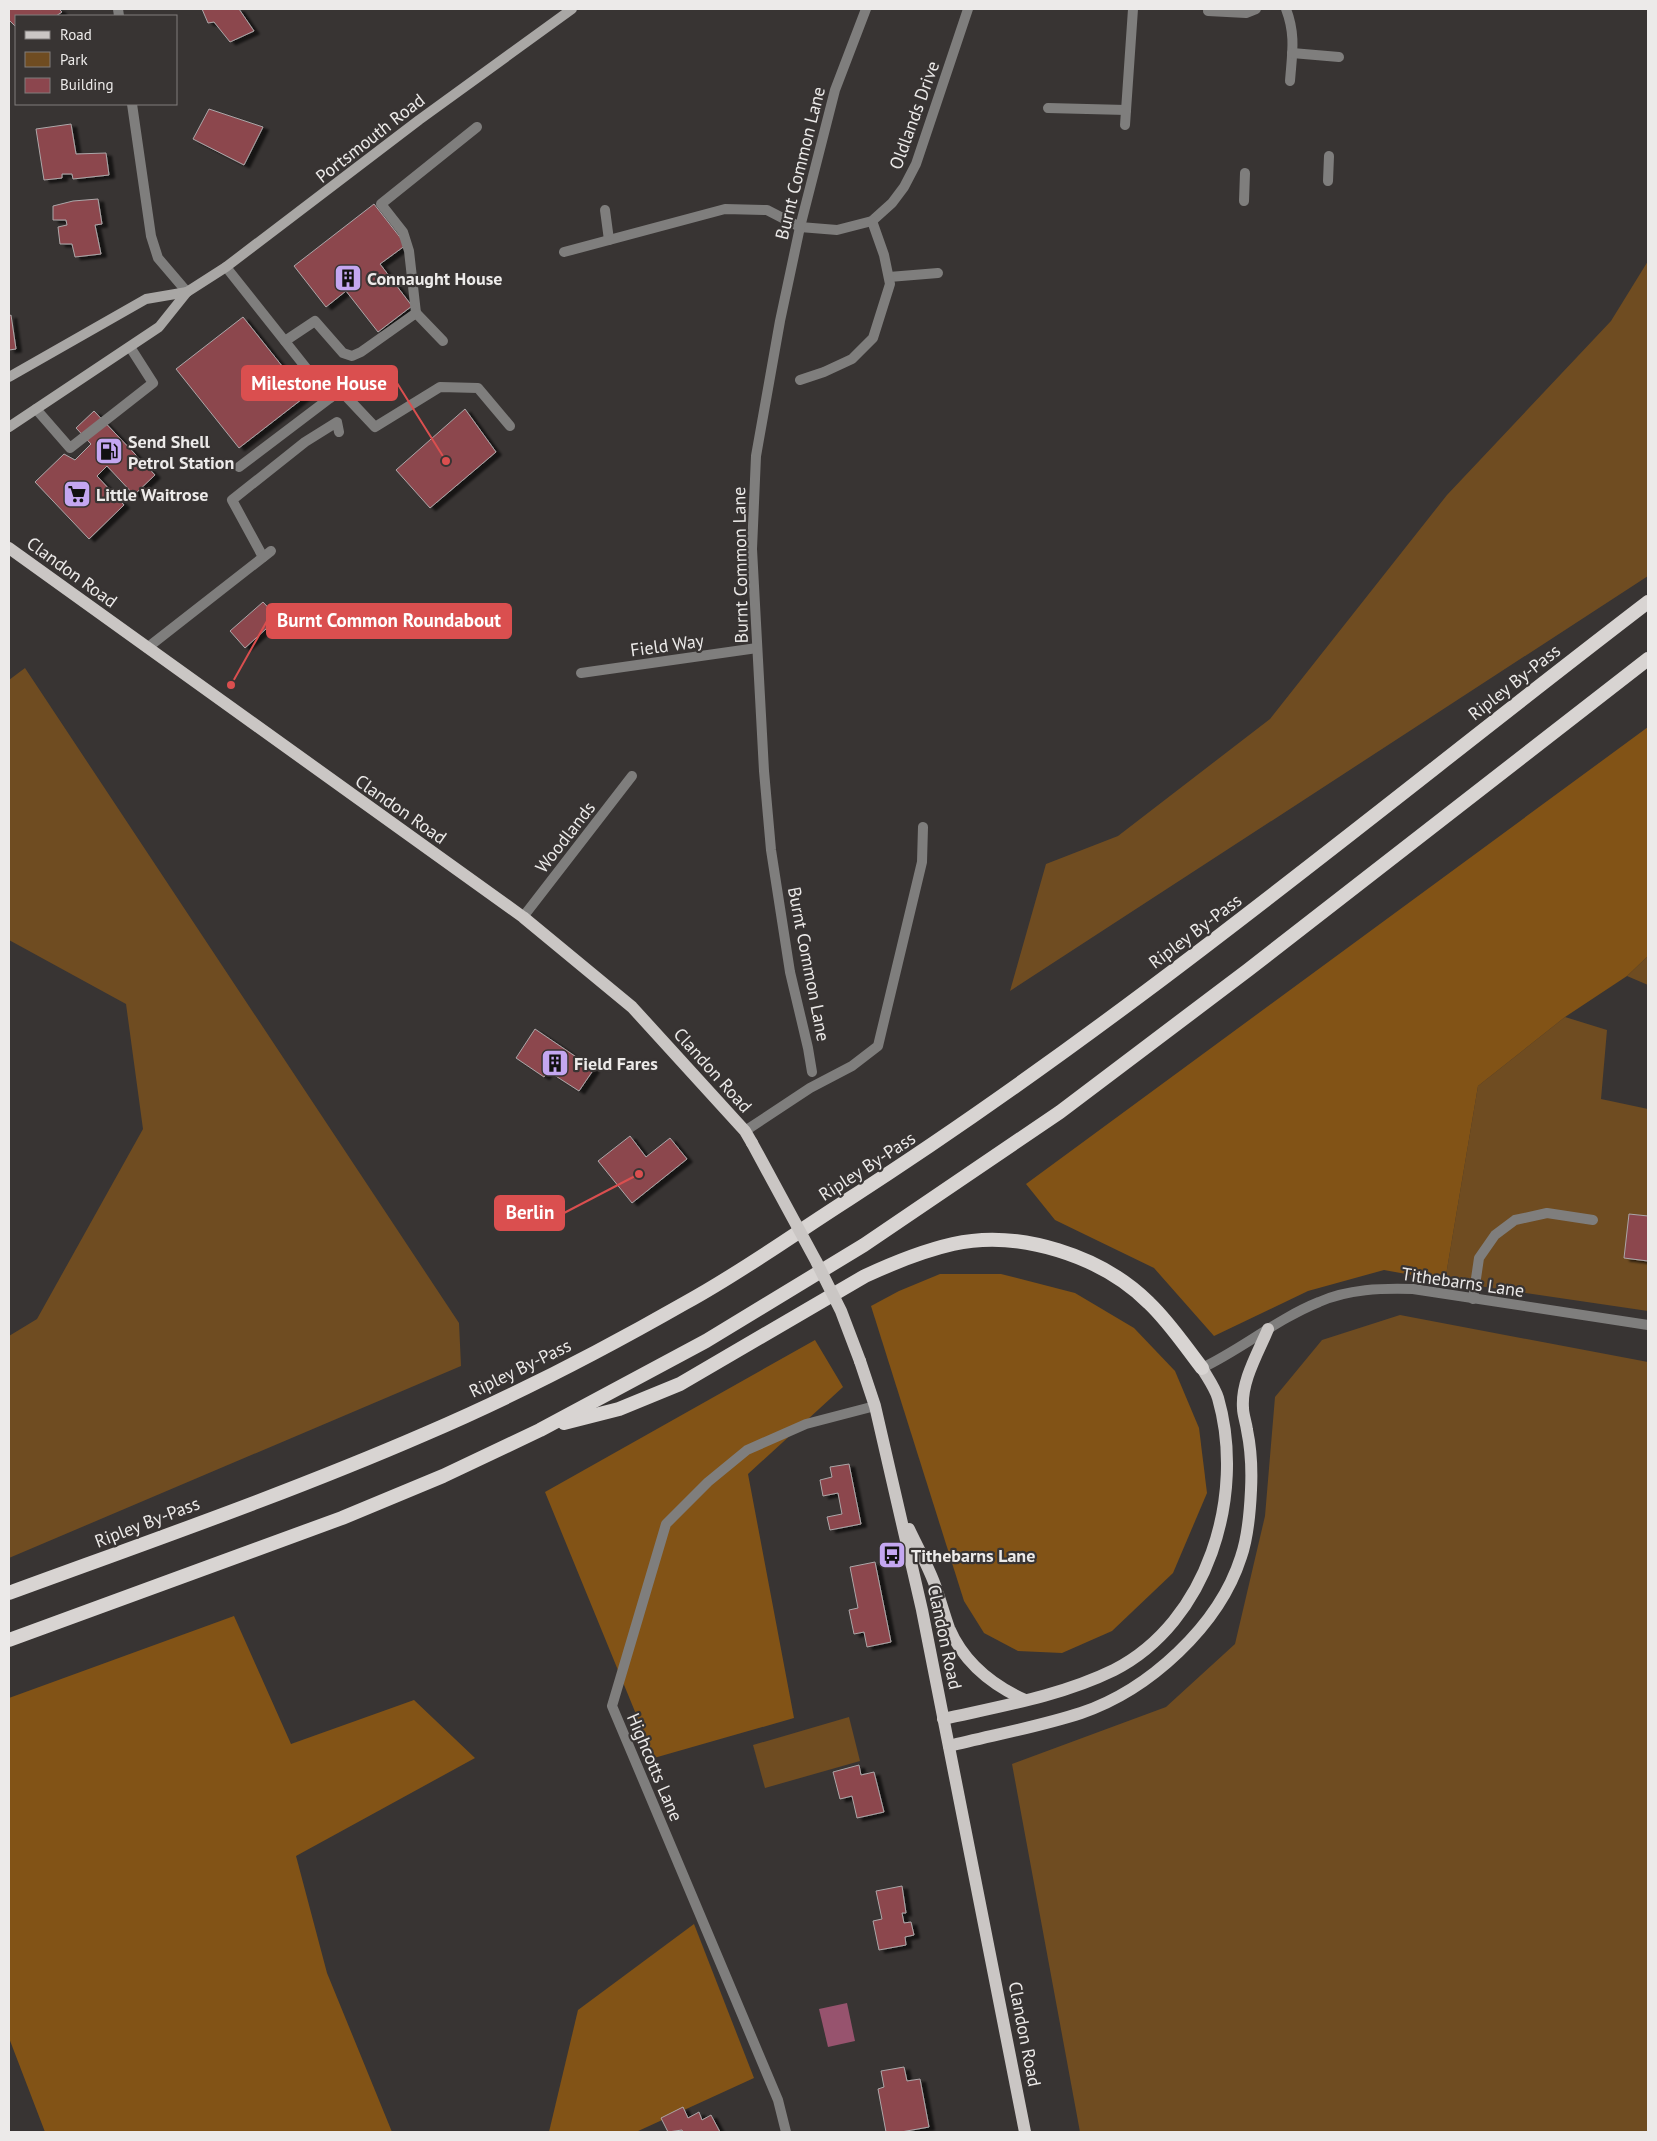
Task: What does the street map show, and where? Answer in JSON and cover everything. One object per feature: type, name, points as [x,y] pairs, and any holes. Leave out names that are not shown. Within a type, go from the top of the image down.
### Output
[{"type":"highway","name":"Ripley By-Pass","points":[[9,1593],[329,1474],[425,1434],[523,1390],[686,1303],[759,1260],[939,1141],[1220,936],[1648,602]]},
{"type":"highway","points":[[9,1640],[342,1518],[443,1476],[540,1430],[706,1342],[864,1245],[1060,1112],[1248,970],[1648,659]]},
{"type":"highway","points":[[540,1430],[619,1409],[680,1384],[864,1276],[894,1263],[955,1243],[1009,1240],[1039,1245],[1082,1258],[1119,1279],[1149,1303],[1202,1368]]},
{"type":"main road","name":"Portsmouth Road","points":[[9,427],[159,327],[187,292],[226,267],[418,120],[572,9]]},
{"type":"main road","name":"Portsmouth Road","points":[[9,377],[146,299],[187,292]]},
{"type":"main road","name":"Clandon Road","points":[[9,548],[523,917],[632,1007],[745,1131],[841,1310],[875,1406],[900,1509],[944,1719],[1025,2132]]},
{"type":"main road","points":[[949,1746],[1082,1713],[1118,1697],[1151,1676],[1179,1652],[1204,1624],[1226,1592],[1241,1557],[1251,1489],[1251,1458],[1243,1400],[1252,1365],[1268,1329]]},
{"type":"main road","points":[[944,1719],[1075,1686],[1115,1669],[1151,1644],[1184,1608],[1206,1569],[1220,1528],[1228,1463],[1225,1429],[1217,1396],[1202,1368]]},
{"type":"main road","points":[[900,1509],[935,1584],[950,1629],[964,1654],[988,1679],[1003,1690],[1025,1700]]},
{"type":"street","name":"Burnt Common Lane","points":[[812,1072],[810,1054],[790,972],[771,850],[752,549],[756,456],[780,321],[800,227],[835,90],[866,9]]},
{"type":"street","name":"Oldlands Drive","points":[[800,227],[837,230],[872,221],[892,203],[904,187],[916,164],[968,9]]},
{"type":"street","points":[[1125,125],[1133,9]]},
{"type":"street","points":[[1208,11],[1246,13],[1256,9]]},
{"type":"street","points":[[1286,9],[1292,24],[1294,38],[1290,81]]},
{"type":"street","points":[[1292,53],[1338,57]]},
{"type":"street","points":[[132,105],[151,236],[158,258],[187,292]]},
{"type":"street","points":[[1048,108],[1126,110]]},
{"type":"street","points":[[443,340],[416,313],[409,251],[402,232],[382,204],[477,127]]},
{"type":"street","points":[[1328,181],[1329,156]]},
{"type":"street","points":[[1244,201],[1245,173]]},
{"type":"street","points":[[564,252],[725,209],[767,210],[800,227]]},
{"type":"street","points":[[605,210],[609,240]]},
{"type":"street","points":[[800,380],[824,372],[852,359],[873,338],[890,284],[872,221]]},
{"type":"street","points":[[226,267],[330,398]]},
{"type":"street","points":[[889,277],[938,273]]},
{"type":"street","points":[[285,342],[315,320],[343,353],[352,356],[362,352],[416,313]]},
{"type":"street","points":[[36,409],[70,448],[153,383],[130,347]]},
{"type":"street","points":[[239,467],[330,398],[375,372]]},
{"type":"street","points":[[342,392],[375,427],[440,387],[478,388],[510,426]]},
{"type":"street","points":[[147,648],[267,554],[232,500],[305,442],[337,422],[339,432]]},
{"type":"street","name":"Field Way","points":[[581,673],[757,648]]},
{"type":"street","name":"Woodlands","points":[[523,917],[632,776]]},
{"type":"street","points":[[745,1131],[810,1088],[852,1066],[878,1046],[922,862],[923,828]]},
{"type":"street","points":[[1474,1299],[1479,1258],[1495,1235],[1515,1220],[1547,1213],[1593,1220]]},
{"type":"street","name":"Tithebarns Lane","points":[[1202,1368],[1320,1301],[1381,1288],[1413,1289],[1648,1325]]},
{"type":"street","name":"Highcotts Lane","points":[[786,2132],[778,2100],[612,1706],[666,1524],[708,1482],[746,1450],[806,1424],[875,1406]]},
{"type":"green space","points":[[1648,261],[1648,576],[1010,991],[1046,864],[1118,836],[1270,719],[1447,495],[1611,321]]},
{"type":"green space","points":[[25,668],[459,1323],[461,1366],[9,1558],[9,1336],[37,1319],[143,1129],[126,1004],[9,940],[9,680]]},
{"type":"green space","points":[[1648,956],[1648,985],[1627,976]]},
{"type":"green space","points":[[1565,1017],[1607,1030],[1601,1099],[1648,1109],[1648,1216],[1629,1214],[1624,1258],[1648,1261],[1648,1311],[1445,1281],[1478,1086]]},
{"type":"green space","points":[[1400,1315],[1648,1362],[1648,2132],[1080,2132],[1012,1764],[1166,1707],[1235,1644],[1265,1516],[1275,1397],[1322,1340]]},
{"type":"green space","points":[[849,1717],[860,1761],[765,1788],[753,1745]]},
{"type":"shaded area","points":[[1648,727],[1648,956],[1627,976],[1565,1017],[1478,1086],[1445,1281],[1384,1270],[1308,1291],[1214,1336],[1154,1268],[1055,1220],[1026,1184]]},
{"type":"shaded area","points":[[940,1274],[1001,1274],[1075,1293],[1134,1328],[1175,1371],[1199,1428],[1207,1493],[1173,1573],[1112,1631],[1062,1653],[1018,1651],[984,1633],[964,1601],[871,1306],[899,1291]]},
{"type":"shaded area","points":[[815,1340],[843,1387],[748,1474],[794,1718],[654,1758],[545,1492]]},
{"type":"shaded area","points":[[234,1616],[291,1744],[414,1700],[475,1758],[296,1856],[327,1973],[392,2132],[45,2132],[9,2038],[9,1698]]},
{"type":"shaded area","points":[[694,1924],[754,2078],[636,2132],[549,2132],[578,2010]]},
{"type":"shaded area","points":[[847,2003],[855,2041],[828,2047],[819,2009]]},
{"type":"building","points":[[9,9],[59,9],[62,12],[58,15],[15,15],[15,26],[9,20]]},
{"type":"building","points":[[202,9],[239,9],[254,31],[230,42],[214,22],[208,23]]},
{"type":"building","points":[[209,109],[263,127],[244,165],[193,139]]},
{"type":"building","points":[[71,124],[76,154],[106,153],[109,175],[73,179],[72,174],[62,174],[62,178],[44,180],[36,129]]},
{"type":"building","points":[[98,199],[102,224],[95,225],[101,254],[75,257],[72,244],[60,244],[58,227],[67,225],[66,220],[53,220],[53,206],[73,201]]},
{"type":"building","name":"Connaught House","points":[[374,204],[406,245],[380,264],[412,306],[378,332],[346,291],[326,307],[294,266]]},
{"type":"building","points":[[11,315],[16,349],[9,350],[9,316]]},
{"type":"building","points":[[243,317],[306,396],[239,448],[176,369]]},
{"type":"building","points":[[465,409],[496,452],[430,508],[396,470]]},
{"type":"building","points":[[94,411],[155,475],[134,495],[107,466],[97,476],[124,505],[89,539],[35,482],[64,454],[75,460],[91,444],[76,428]]},
{"type":"building","points":[[263,602],[278,618],[245,648],[230,631]]},
{"type":"building","name":"Field Fares","points":[[535,1029],[594,1069],[579,1091],[548,1071],[544,1077],[516,1058]]},
{"type":"building","points":[[630,1136],[646,1157],[670,1138],[687,1159],[632,1203],[598,1161]]},
{"type":"building","points":[[1629,1214],[1648,1216],[1648,1261],[1624,1258]]},
{"type":"building","points":[[849,1464],[861,1524],[830,1530],[827,1517],[842,1514],[838,1493],[823,1496],[820,1480],[832,1477],[830,1467]]},
{"type":"building","points":[[875,1562],[891,1642],[867,1647],[864,1632],[854,1634],[849,1610],[858,1608],[850,1567]]},
{"type":"building","points":[[859,1765],[861,1775],[874,1772],[884,1812],[857,1818],[852,1796],[840,1799],[833,1772]]},
{"type":"building","points":[[902,1886],[906,1913],[902,1913],[904,1923],[911,1922],[914,1935],[905,1937],[906,1945],[879,1950],[873,1921],[882,1919],[876,1891]]},
{"type":"building","points":[[904,2067],[907,2081],[920,2079],[929,2127],[901,2132],[886,2132],[878,2089],[884,2087],[881,2071]]},
{"type":"building","points":[[683,2107],[688,2118],[699,2112],[702,2120],[711,2115],[720,2132],[683,2132],[682,2130],[668,2132],[661,2118]]},
{"type":"place","name":"Connaught House","points":[[348,278]]},
{"type":"place","name":"Send Shell Petrol Station","points":[[109,451]]},
{"type":"place","name":"Milestone House","points":[[446,461]]},
{"type":"place","name":"Little Waitrose","points":[[77,494]]},
{"type":"place","name":"Burnt Common Roundabout","points":[[231,685]]},
{"type":"place","name":"Field Fares","points":[[555,1063]]},
{"type":"place","name":"Berlin","points":[[639,1174]]},
{"type":"place","name":"Tithebarns Lane","points":[[892,1555]]}]
